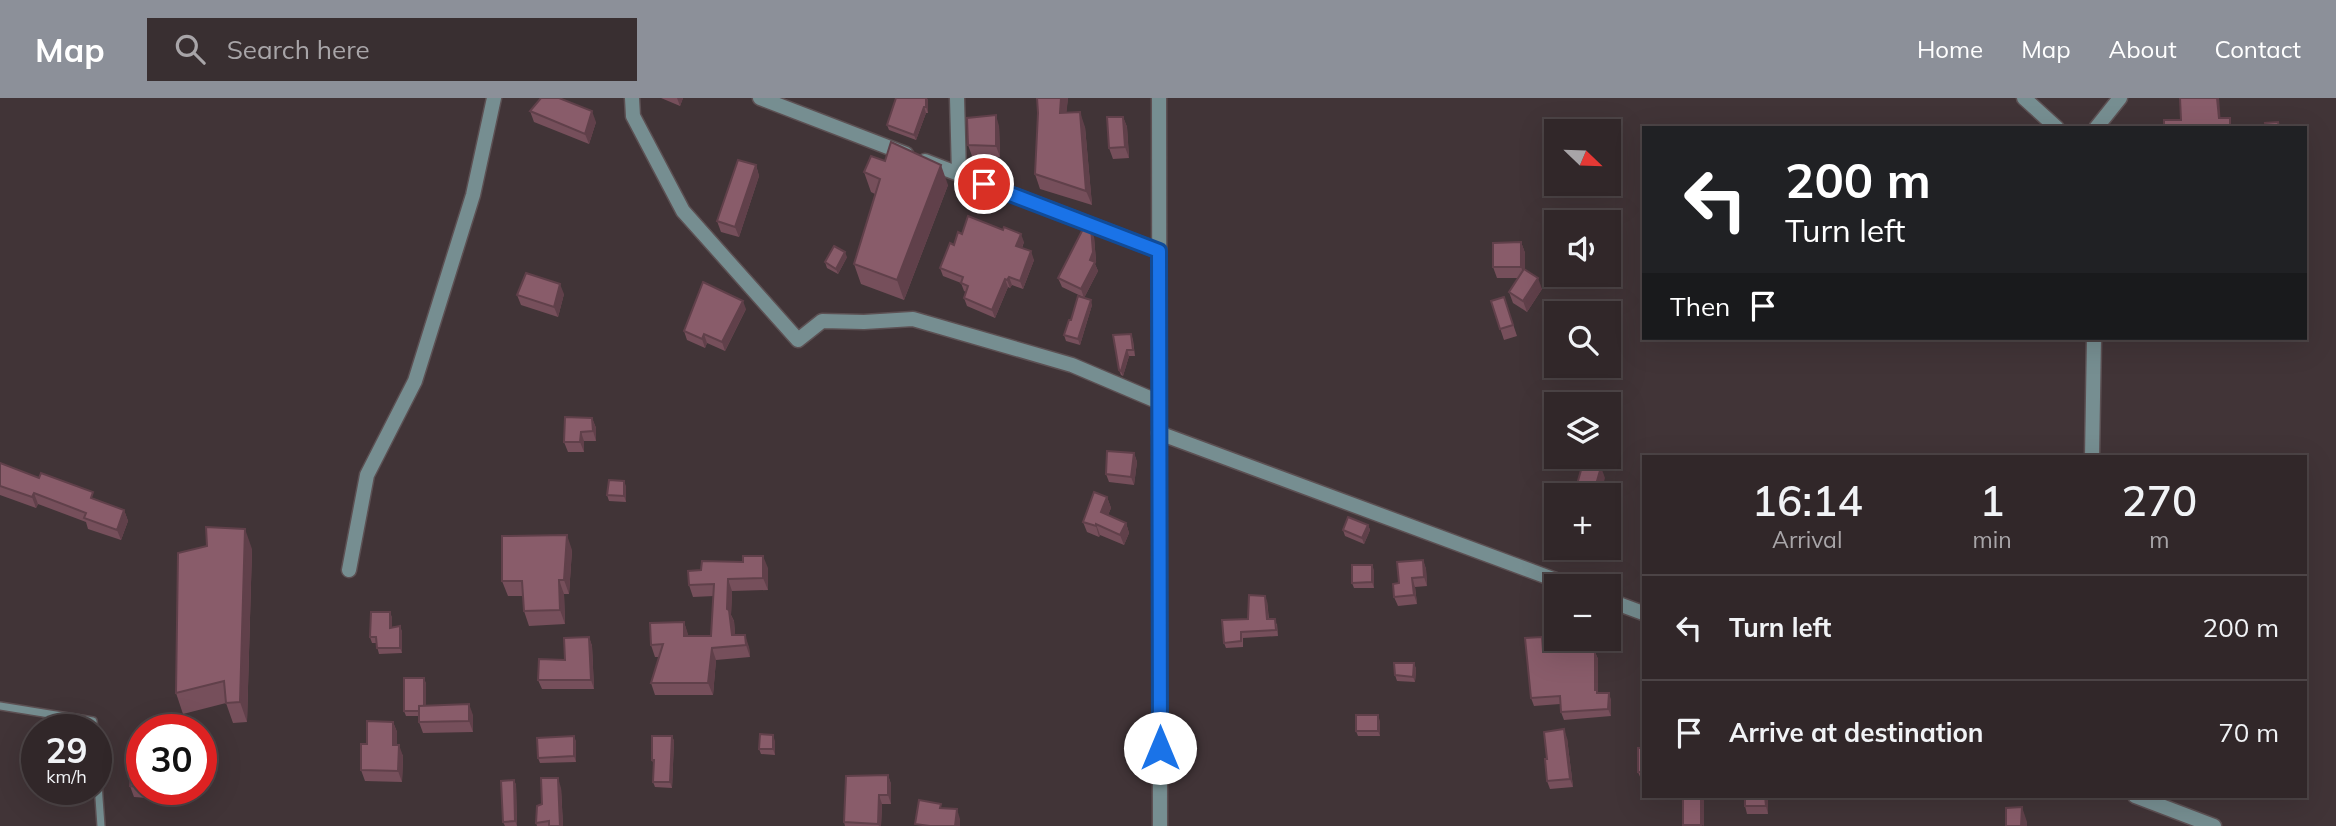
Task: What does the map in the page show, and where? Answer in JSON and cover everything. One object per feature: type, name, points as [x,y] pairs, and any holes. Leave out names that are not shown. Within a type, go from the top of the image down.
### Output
[{"type":"street","points":[[349,570],[367,475],[415,382],[473,195],[494,98]]},
{"type":"street","points":[[632,98],[633,116],[682,211],[798,340],[822,321],[864,322],[913,318],[1072,365],[1159,402]]},
{"type":"street","points":[[760,98],[1159,251]]},
{"type":"street","points":[[957,98],[959,174]]},
{"type":"street","points":[[1159,98],[1160,826]]},
{"type":"street","points":[[2024,98],[2055,126]]},
{"type":"street","points":[[2098,126],[2120,98]]},
{"type":"street","points":[[2092,455],[2094,340]]},
{"type":"street","points":[[1159,433],[1544,576]]},
{"type":"street","points":[[1621,605],[1642,613]]},
{"type":"street","points":[[2141,798],[2214,826]]},
{"type":"lane","points":[[0,706],[50,714]]},
{"type":"lane","points":[[100,805],[101,826]]},
{"type":"building","points":[[541,98],[559,98],[592,111],[585,134],[530,111]]},
{"type":"building","points":[[896,98],[926,98],[926,107],[914,135],[887,125]]},
{"type":"building","points":[[1037,98],[1061,98],[1060,113],[1080,112],[1086,191],[1035,174]]},
{"type":"building","points":[[2180,98],[2217,98],[2219,118],[2230,118],[2230,126],[2164,126],[2164,120],[2181,120]]},
{"type":"building","points":[[996,115],[996,146],[968,145],[967,118]]},
{"type":"building","points":[[1107,117],[1123,117],[1125,147],[1109,148]]},
{"type":"building","points":[[2278,122],[2279,126],[2266,126],[2265,123]]},
{"type":"building","points":[[891,142],[941,165],[897,280],[854,264],[880,179],[864,172],[871,156],[885,161]]},
{"type":"building","points":[[738,160],[756,165],[735,227],[717,221]]},
{"type":"building","points":[[968,216],[1021,234],[1016,246],[1031,251],[1020,281],[1009,277],[1005,279],[992,310],[964,298],[968,286],[961,283],[963,277],[940,268],[950,243],[954,245],[958,232],[962,234]]},
{"type":"building","points":[[1085,225],[1091,227],[1093,252],[1090,260],[1095,262],[1081,289],[1058,278]]},
{"type":"building","points":[[1521,242],[1521,267],[1493,267],[1493,243]]},
{"type":"building","points":[[834,246],[845,252],[836,269],[825,262]]},
{"type":"building","points":[[1524,269],[1538,278],[1523,301],[1509,292]]},
{"type":"building","points":[[526,273],[560,284],[554,307],[517,295]]},
{"type":"building","points":[[703,282],[743,301],[722,342],[704,334],[702,339],[684,331]]},
{"type":"building","points":[[1078,296],[1091,300],[1078,339],[1064,335]]},
{"type":"building","points":[[1504,297],[1513,325],[1500,329],[1491,301]]},
{"type":"building","points":[[1131,334],[1133,350],[1127,350],[1121,371],[1113,335]]},
{"type":"building","points":[[565,417],[592,418],[593,431],[581,432],[580,442],[564,442]]},
{"type":"building","points":[[1107,451],[1134,453],[1131,477],[1106,474]]},
{"type":"building","points":[[0,463],[39,478],[41,473],[93,492],[91,498],[124,510],[117,530],[84,518],[86,513],[34,493],[32,497],[0,486]]},
{"type":"building","points":[[1581,469],[1600,469],[1596,483],[1577,483]]},
{"type":"building","points":[[609,480],[624,481],[624,496],[607,495]]},
{"type":"building","points":[[1094,492],[1107,497],[1101,512],[1126,523],[1120,535],[1096,524],[1083,522]]},
{"type":"building","points":[[1348,517],[1368,525],[1362,538],[1343,530]]},
{"type":"building","points":[[206,527],[245,529],[240,702],[226,703],[224,681],[176,693],[178,553],[207,546]]},
{"type":"building","points":[[567,535],[564,580],[559,580],[560,610],[524,611],[522,581],[502,581],[502,536]]},
{"type":"building","points":[[743,556],[763,556],[763,578],[728,579],[727,609],[732,635],[745,635],[746,645],[712,648],[708,683],[651,683],[663,644],[651,645],[650,623],[684,622],[684,636],[711,636],[714,584],[689,585],[688,571],[701,570],[702,561],[743,562]]},
{"type":"building","points":[[1423,560],[1424,577],[1412,578],[1414,595],[1394,597],[1393,584],[1399,583],[1397,562]]},
{"type":"building","points":[[1352,565],[1372,565],[1372,582],[1352,583]]},
{"type":"building","points":[[1249,595],[1265,596],[1267,619],[1275,619],[1276,630],[1241,632],[1241,641],[1224,643],[1222,620],[1248,619]]},
{"type":"building","points":[[371,612],[390,612],[390,628],[400,626],[400,648],[377,648],[376,637],[370,637]]},
{"type":"building","points":[[589,637],[591,680],[538,680],[539,659],[565,660],[564,638]]},
{"type":"building","points":[[1542,637],[1543,651],[1595,652],[1595,690],[1597,693],[1609,693],[1608,709],[1561,712],[1560,696],[1531,698],[1525,638]]},
{"type":"building","points":[[1394,663],[1414,663],[1413,677],[1395,675]]},
{"type":"building","points":[[404,678],[424,678],[424,706],[419,706],[419,711],[404,711]]},
{"type":"building","points":[[469,704],[469,721],[419,722],[419,706]]},
{"type":"building","points":[[1356,715],[1378,715],[1378,731],[1356,731]]},
{"type":"building","points":[[367,721],[393,722],[393,745],[399,745],[398,771],[361,770],[361,744],[367,744]]},
{"type":"building","points":[[1564,729],[1570,779],[1547,781],[1544,732]]},
{"type":"building","points":[[760,734],[773,735],[773,749],[759,749]]},
{"type":"building","points":[[574,736],[574,756],[538,758],[537,738]]},
{"type":"building","points":[[652,736],[672,736],[670,782],[653,782]]},
{"type":"building","points":[[1638,748],[1642,748],[1642,772],[1638,772]]},
{"type":"building","points":[[888,775],[888,795],[879,795],[878,824],[844,822],[846,776]]},
{"type":"building","points":[[541,778],[558,778],[560,826],[549,826],[549,821],[536,823],[537,806],[542,804]]},
{"type":"building","points":[[514,780],[515,821],[503,822],[501,781]]},
{"type":"building","points":[[1683,798],[1701,798],[1701,825],[1683,825]]},
{"type":"building","points":[[1745,798],[1765,798],[1766,806],[1745,806]]},
{"type":"building","points":[[919,800],[941,804],[940,808],[957,809],[955,826],[915,824]]},
{"type":"building","points":[[2022,807],[2021,826],[2006,826],[2006,808]]},
{"type":"route","points":[[984,184],[1159,251],[1160,748]]}]
